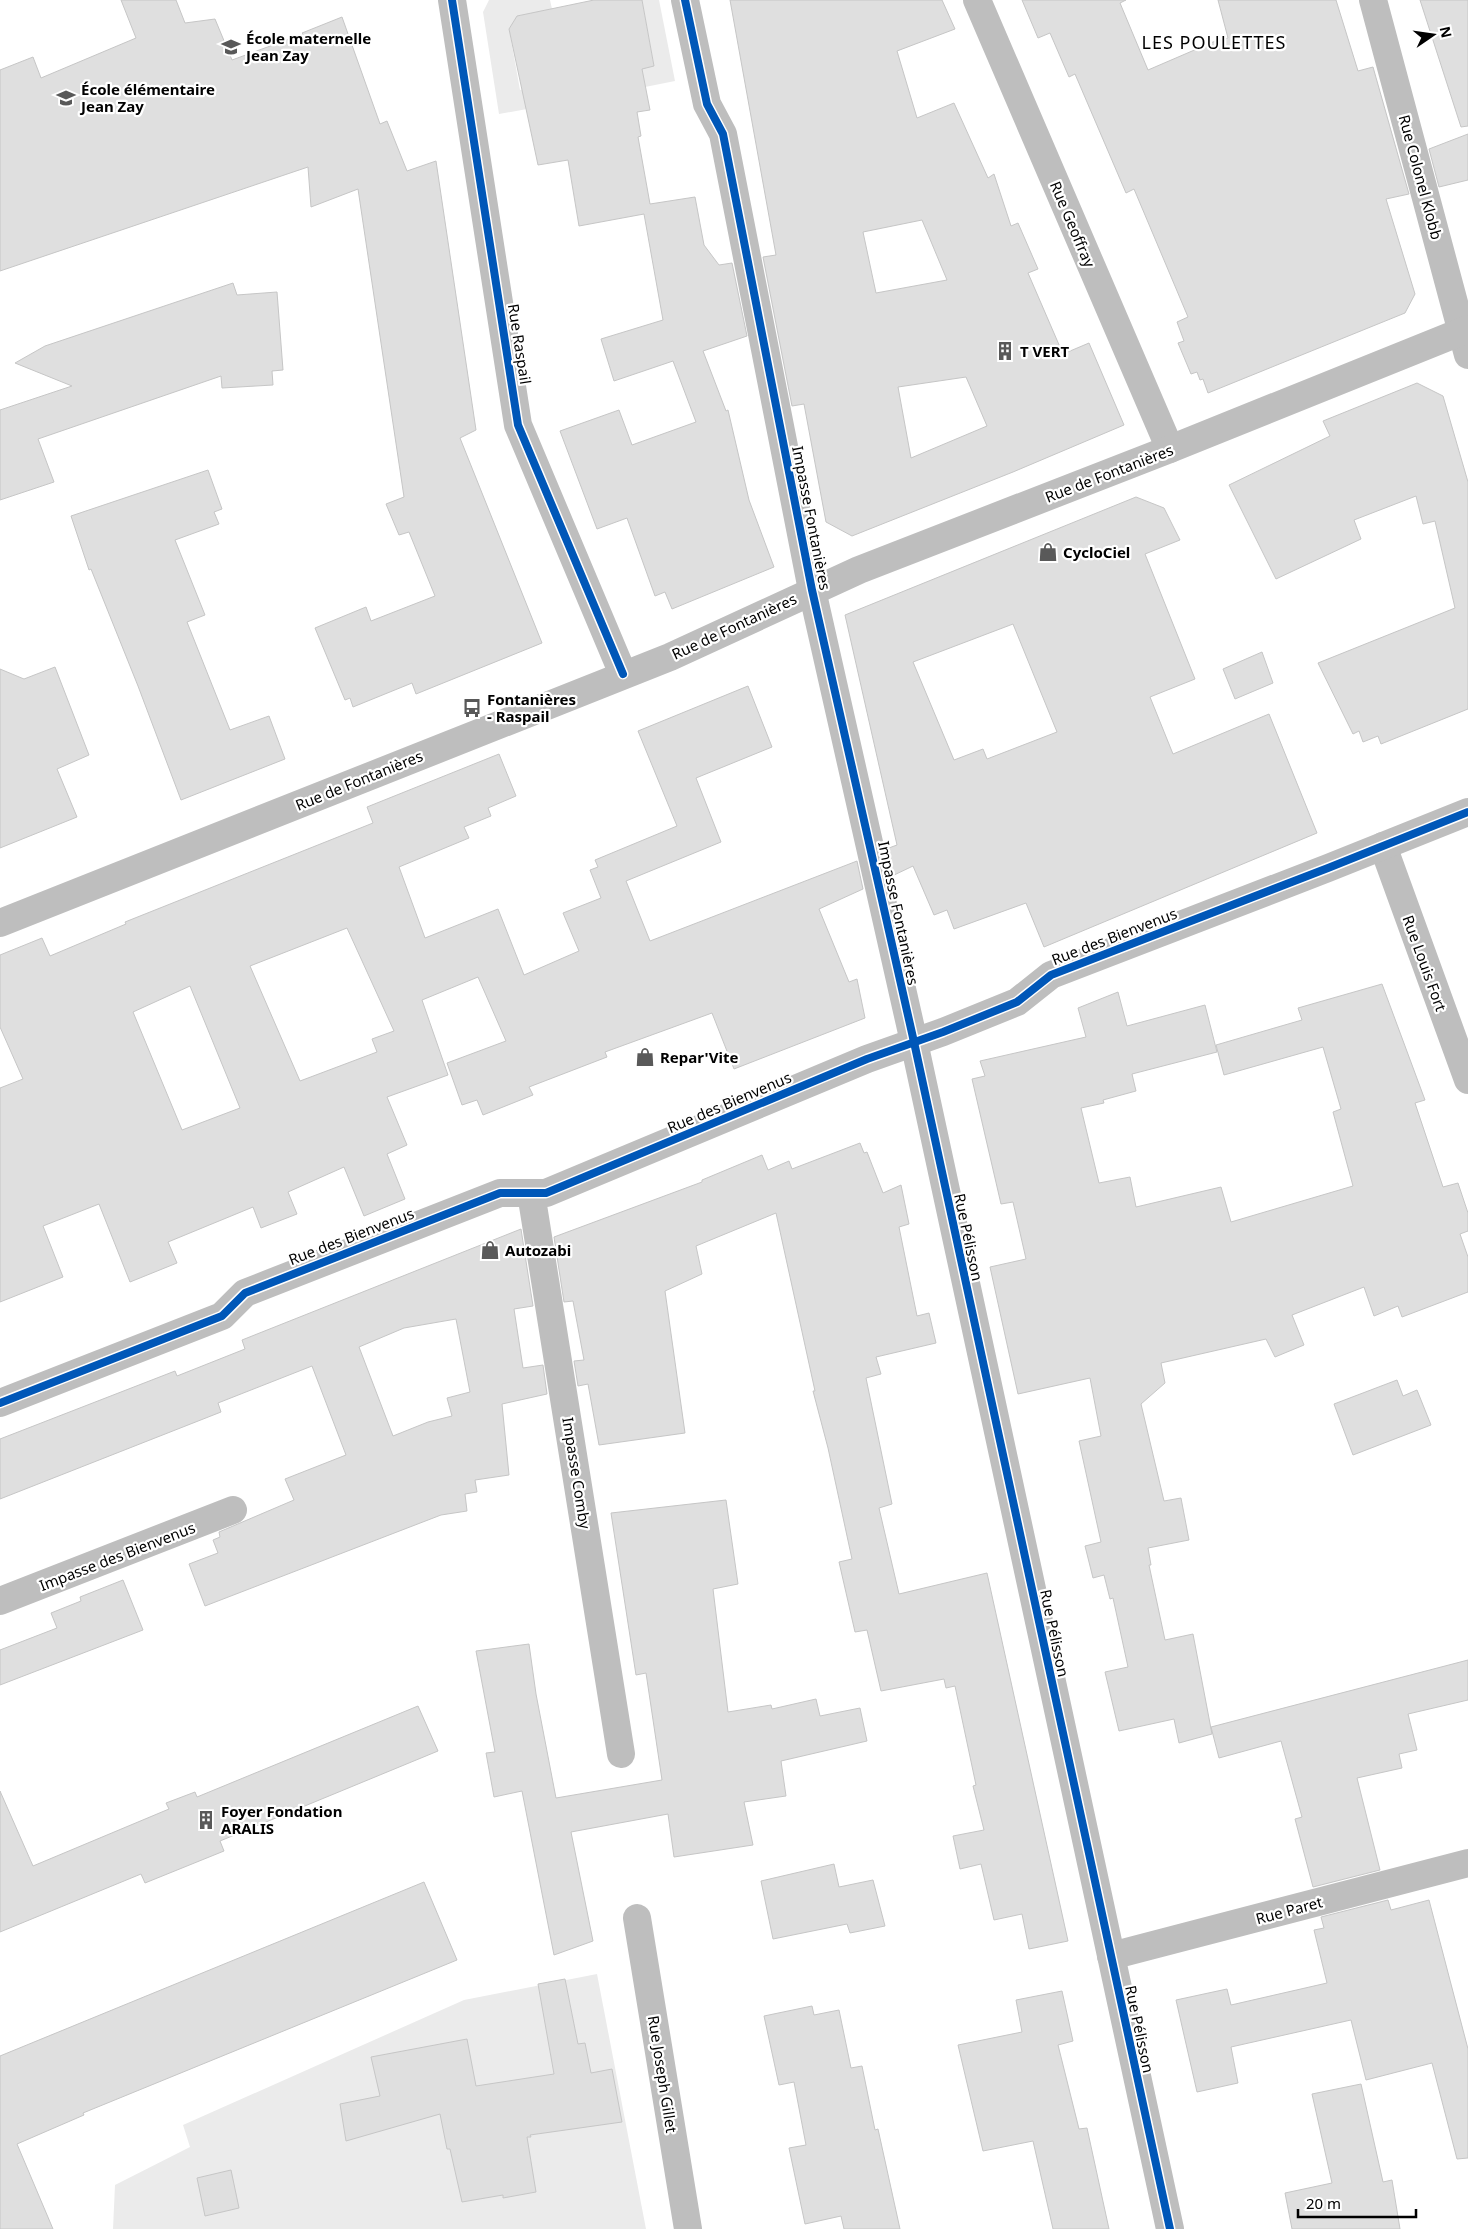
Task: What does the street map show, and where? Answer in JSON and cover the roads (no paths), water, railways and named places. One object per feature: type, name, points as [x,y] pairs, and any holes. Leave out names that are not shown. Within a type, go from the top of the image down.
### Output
[{"type":"street","name":"Rue Raspail","points":[[452,0],[518,425],[623,674]]},
{"type":"street","name":"Impasse Fontanières","points":[[685,0],[707,104],[723,134],[812,590],[914,1042]]},
{"type":"street","name":"Rue Geoffray","points":[[977,0],[1170,449]]},
{"type":"street","name":"Rue Colonel Klobb","points":[[1373,0],[1466,338]]},
{"type":"street","name":"Rue de Fontanières","points":[[0,923],[623,674],[670,657],[812,590],[1170,449],[1466,338]]},
{"type":"street","name":"Rue des Bienvenus","points":[[0,1403],[222,1316],[245,1292],[500,1193],[546,1193],[867,1059],[1017,1002],[1051,975],[1468,812]]},
{"type":"street","name":"Rue Louis Fort","points":[[1383,846],[1468,1080]]},
{"type":"street","name":"Rue Pélisson","points":[[914,1042],[1170,2229]]},
{"type":"street","name":"Impasse Comby","points":[[532,1193],[621,1754]]},
{"type":"street","name":"Impasse des Bienvenus","points":[[0,1601],[234,1510]]},
{"type":"street","name":"Rue Paret","points":[[1111,1956],[1468,1863]]},
{"type":"street","name":"Rue Joseph Gillet","points":[[638,1918],[688,2229]]},
{"type":"place","name":"École maternelle Jean Zay","points":[[231,47]]},
{"type":"place","name":"École élémentaire Jean Zay","points":[[66,98]]},
{"type":"place","name":"T VERT","points":[[1005,351]]},
{"type":"place","name":"CycloCiel","points":[[1048,552]]},
{"type":"place","name":"Fontanières - Raspail","points":[[472,708]]},
{"type":"place","name":"Repar'Vite","points":[[645,1057]]},
{"type":"place","name":"Autozabi","points":[[490,1250]]},
{"type":"place","name":"Foyer Fondation ARALIS","points":[[206,1820]]},
{"type":"district","name":"LES POULETTES","points":[[1214,42]]}]
